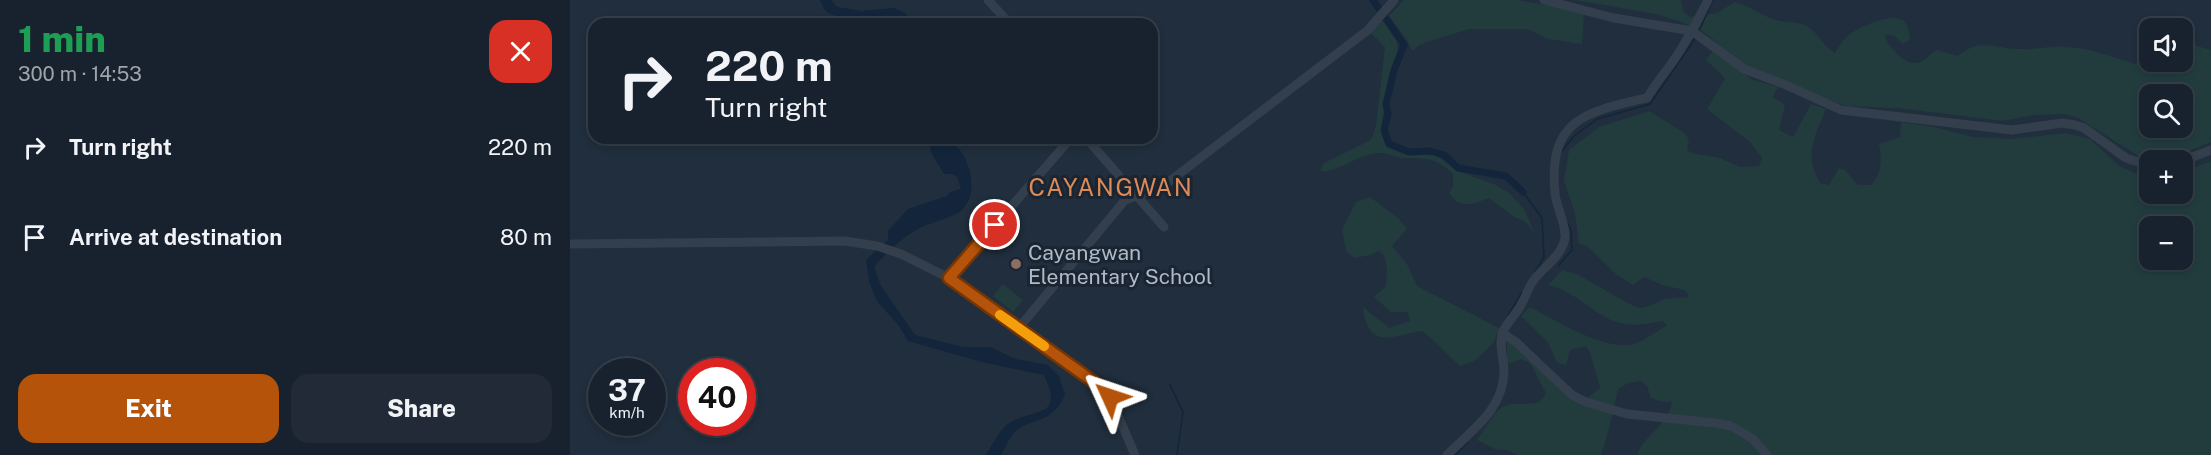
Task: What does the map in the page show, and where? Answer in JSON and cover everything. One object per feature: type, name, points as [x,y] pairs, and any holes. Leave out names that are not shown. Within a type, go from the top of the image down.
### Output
[{"type":"street","points":[[988,0],[1005,18]]},
{"type":"street","points":[[1018,329],[1125,200],[1162,187],[1368,30],[1394,0]]},
{"type":"street","points":[[1544,0],[1614,18],[1692,32],[1744,69],[1841,110],[2012,130],[2062,123],[2075,125],[2084,128],[2126,158],[2139,162]]},
{"type":"street","points":[[1447,455],[1490,414],[1499,400],[1504,371],[1501,345],[1503,333],[1521,306],[1533,281],[1560,252],[1565,237],[1555,194],[1553,159],[1560,138],[1594,110],[1647,98],[1655,83],[1667,70],[1692,32],[1708,0]]},
{"type":"street","points":[[949,278],[1066,144]]},
{"type":"street","points":[[1091,144],[1164,226]]},
{"type":"street","points":[[2193,157],[2211,150]]},
{"type":"street","points":[[570,244],[845,241],[877,246],[901,254],[949,278],[1098,385],[1110,397],[1135,455]]},
{"type":"street","points":[[1503,333],[1516,342],[1572,395],[1586,402],[1626,414],[1731,426],[1753,440],[1767,455]]},
{"type":"green space","points":[[1404,0],[1518,0],[1584,12],[1582,44],[1548,39],[1527,29],[1469,29],[1421,44],[1412,51],[1407,40],[1389,16]]},
{"type":"green space","points":[[1575,0],[1681,0],[1683,11],[1690,17],[1717,13],[1735,2],[1780,21],[1808,26],[1835,53],[1846,37],[1858,29],[1883,19],[1899,18],[1907,25],[1910,40],[1903,44],[1896,37],[1887,34],[1885,37],[1899,56],[1915,63],[1922,61],[1937,50],[1958,56],[1980,45],[2011,49],[2055,47],[2084,49],[2135,64],[2139,61],[2139,72],[2193,72],[2193,44],[2211,50],[2211,142],[2191,150],[2139,150],[2139,156],[2078,118],[2064,114],[2034,115],[2003,121],[1897,108],[1847,106],[1817,97],[1745,66],[1704,32],[1656,14]]},
{"type":"green space","points":[[1383,20],[1397,41],[1398,53],[1387,88],[1381,130],[1384,140],[1389,146],[1402,152],[1436,155],[1458,171],[1496,185],[1509,193],[1524,209],[1535,234],[1526,222],[1514,217],[1489,198],[1472,204],[1458,202],[1449,193],[1453,186],[1453,174],[1441,164],[1431,160],[1377,153],[1363,156],[1323,172],[1320,169],[1324,163],[1371,140],[1376,126],[1385,47],[1371,33]]},
{"type":"green space","points":[[1713,51],[1753,80],[1778,87],[1773,97],[1785,105],[1779,130],[1793,137],[1811,104],[1826,109],[1812,146],[1812,163],[1820,183],[1829,185],[1839,168],[1845,170],[1858,185],[1871,185],[1880,166],[1879,144],[1900,137],[1901,122],[1934,127],[1973,137],[2011,139],[2066,133],[2090,139],[2119,166],[2139,174],[2139,204],[2193,204],[2193,168],[2211,161],[2211,455],[1637,455],[1645,441],[1666,417],[1672,402],[1651,398],[1647,386],[1641,381],[1628,383],[1618,389],[1601,455],[1518,455],[1507,450],[1497,450],[1477,440],[1491,418],[1501,408],[1512,404],[1540,402],[1546,393],[1530,363],[1521,359],[1507,363],[1507,338],[1580,395],[1587,398],[1600,388],[1586,346],[1570,350],[1566,365],[1557,363],[1548,342],[1521,316],[1530,307],[1595,339],[1623,345],[1634,344],[1667,326],[1663,321],[1631,325],[1606,317],[1568,293],[1548,285],[1562,270],[1579,275],[1640,308],[1664,299],[1689,297],[1685,290],[1662,285],[1644,277],[1633,285],[1617,275],[1587,246],[1579,244],[1575,213],[1564,181],[1569,150],[1599,127],[1649,111],[1686,134],[1689,141],[1687,150],[1692,153],[1720,158],[1740,167],[1759,166],[1762,158],[1750,142],[1707,109],[1725,78],[1706,60]]},
{"type":"green space","points":[[1370,197],[1398,218],[1407,229],[1392,246],[1407,264],[1417,286],[1499,328],[1494,342],[1474,361],[1460,366],[1423,331],[1384,337],[1370,330],[1363,307],[1389,328],[1410,321],[1408,312],[1391,312],[1374,297],[1386,286],[1387,269],[1384,255],[1378,251],[1354,258],[1346,251],[1342,229],[1356,202]]},
{"type":"green space","points":[[1003,284],[1023,300],[1013,312],[993,296]]},
{"type":"water","points":[[820,0],[831,0],[837,7],[862,11],[894,8],[905,13],[909,18],[843,18],[827,12]]},
{"type":"water","points":[[929,144],[952,144],[962,153],[971,178],[971,191],[966,204],[959,213],[920,228],[907,236],[874,267],[881,286],[915,335],[963,347],[991,347],[1015,359],[1048,365],[1059,376],[1065,395],[1059,405],[1046,417],[1019,428],[1011,436],[1001,455],[986,455],[1005,427],[1049,406],[1050,389],[1044,375],[982,362],[908,341],[899,326],[877,301],[869,281],[866,260],[888,240],[888,231],[908,209],[961,189],[957,177],[944,174]]},
{"type":"waterway","points":[[1373,0],[1404,45],[1394,70],[1386,104],[1388,114],[1384,130],[1389,144],[1409,152],[1430,151],[1444,155],[1458,168],[1506,176],[1523,192]]},
{"type":"waterway","points":[[1699,31],[1713,0]]},
{"type":"waterway","points":[[1562,151],[1574,136],[1597,119],[1650,104],[1696,37]]},
{"type":"waterway","points":[[1523,192],[1542,218],[1544,257],[1535,272]]},
{"type":"waterway","points":[[1558,266],[1572,250],[1571,230],[1567,222]]},
{"type":"waterway","points":[[1508,316],[1522,292]]},
{"type":"waterway","points":[[1170,385],[1183,412],[1177,455]]},
{"type":"waterway","points":[[1455,455],[1468,442]]},
{"type":"slow traffic","points":[[1000,315],[1044,346]]},
{"type":"place","name":"Cayangwan Elementary School","points":[[1016,264]]},
{"type":"district","name":"CAYANGWAN","points":[[1111,187]]},
{"type":"route","points":[[995,225],[949,278],[1098,385],[1110,397]]}]
